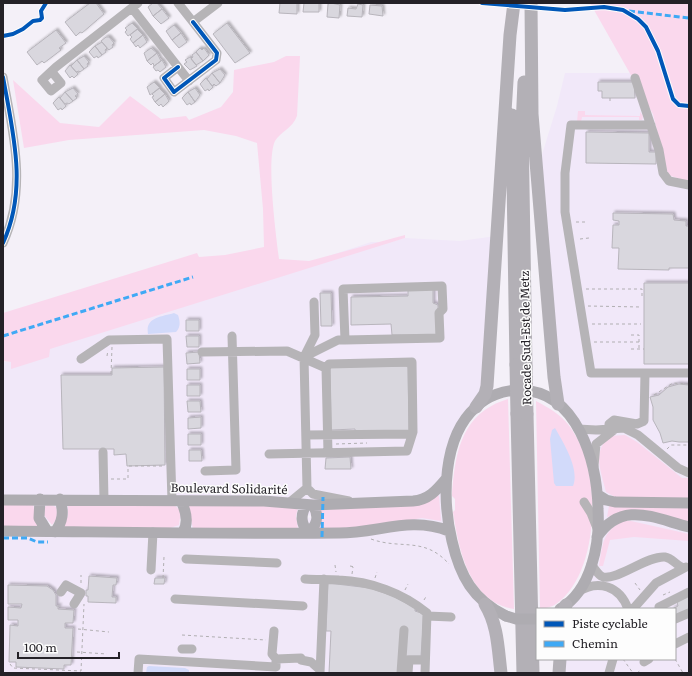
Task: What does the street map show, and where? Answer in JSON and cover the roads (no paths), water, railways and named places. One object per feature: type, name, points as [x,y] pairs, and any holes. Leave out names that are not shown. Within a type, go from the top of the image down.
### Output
[{"type":"highway","points":[[476,407],[485,394],[487,386],[510,36],[514,3]]},
{"type":"highway","name":"Rocade Sud-Est de Metz","points":[[518,3],[512,126],[522,414],[523,673]]},
{"type":"highway","points":[[530,3],[532,114],[536,174],[554,377],[558,404]]},
{"type":"highway","name":"Rocade Sud-Est de Metz","points":[[521,365],[522,127],[524,57],[530,3]]},
{"type":"highway","name":"Rocade Sud-Est de Metz","points":[[522,414],[534,673]]},
{"type":"highway","points":[[485,604],[496,628],[501,673]]},
{"type":"highway","points":[[559,673],[560,660]]},
{"type":"main road","points":[[536,619],[516,619],[506,616],[485,604],[468,584],[461,570],[449,530],[446,479],[457,435],[468,415],[476,407],[495,395],[516,390],[537,393],[558,404],[578,429],[586,446],[594,472],[598,495],[597,533],[591,564],[584,583],[563,608]]},
{"type":"main road","name":"Boulevard Solidarité","points":[[3,500],[60,499],[290,502],[310,505],[421,501],[429,497],[446,479]]},
{"type":"main road","points":[[598,495],[606,500],[615,502],[689,503]]},
{"type":"main road","points":[[40,499],[39,518],[51,531]]},
{"type":"main road","points":[[51,531],[62,519],[63,509],[60,499]]},
{"type":"main road","points":[[176,501],[185,508],[186,518],[183,532]]},
{"type":"main road","points":[[308,533],[302,522],[303,512],[310,505]]},
{"type":"main road","points":[[597,533],[606,524],[626,514],[636,514],[689,527]]},
{"type":"main road","points":[[3,531],[352,533],[415,523],[437,526],[449,530]]},
{"type":"street","points":[[178,3],[217,53],[216,60],[174,92],[164,78],[178,68]]},
{"type":"street","points":[[194,22],[218,3]]},
{"type":"street","points":[[52,72],[135,5],[178,68],[189,81]]},
{"type":"street","points":[[3,77],[17,157],[18,180],[15,204],[3,243]]},
{"type":"street","points":[[636,78],[666,178],[668,181],[689,185]]},
{"type":"street","points":[[651,125],[571,125],[565,173],[565,212],[591,373],[689,373]]},
{"type":"street","points":[[304,357],[338,340],[345,340],[440,338],[439,313],[443,309],[442,286],[344,289],[345,340]]},
{"type":"street","points":[[314,302],[314,335],[304,357],[307,488],[314,494],[323,497],[360,503]]},
{"type":"street","points":[[204,471],[236,470],[232,336]]},
{"type":"street","points":[[81,359],[109,340],[168,339],[170,466],[176,501]]},
{"type":"street","points":[[202,352],[287,351],[304,357],[326,368]]},
{"type":"street","points":[[269,454],[328,453],[407,451],[412,434],[412,362],[330,364],[326,368],[328,453]]},
{"type":"street","points":[[613,428],[610,424],[614,420],[634,424],[641,423],[645,417],[645,373]]},
{"type":"street","points":[[594,472],[596,444],[613,428]]},
{"type":"street","points":[[578,429],[596,430],[624,428],[631,431],[678,468],[689,473]]},
{"type":"street","points":[[306,435],[412,434]]},
{"type":"street","points":[[103,452],[104,500]]},
{"type":"street","points":[[290,502],[307,488]]},
{"type":"street","points":[[584,502],[591,513],[597,533]]},
{"type":"street","points":[[151,570],[153,532]]},
{"type":"street","points":[[591,564],[599,576],[605,578],[646,560],[658,557],[668,557],[677,565],[686,567]]},
{"type":"street","points":[[186,559],[277,563]]},
{"type":"street","points":[[634,608],[656,583],[686,567]]},
{"type":"street","points":[[615,590],[617,574]]},
{"type":"street","points":[[305,579],[346,580],[373,585],[408,600],[427,613],[425,673]]},
{"type":"street","points":[[320,671],[324,579]]},
{"type":"street","points":[[62,592],[66,585],[81,593],[79,603]]},
{"type":"street","points":[[578,592],[586,587],[603,585],[615,590],[623,598],[628,608]]},
{"type":"street","points":[[659,607],[689,592]]},
{"type":"street","points":[[175,599],[303,606]]},
{"type":"street","points":[[676,618],[689,612]]},
{"type":"street","points":[[427,616],[451,617]]},
{"type":"street","points":[[401,673],[404,630]]},
{"type":"street","points":[[138,673],[139,659],[276,668],[276,658],[272,654],[274,631]]},
{"type":"street","points":[[676,644],[689,637]]},
{"type":"street","points":[[182,649],[192,649]]},
{"type":"street","points":[[276,658],[301,659],[309,662],[320,671]]},
{"type":"street","points":[[408,673],[409,660],[425,660]]},
{"type":"street","points":[[609,673],[612,660]]},
{"type":"water","points":[[174,313],[178,315],[180,322],[179,328],[176,332],[148,334],[148,328],[151,321]]},
{"type":"water","points":[[555,428],[570,456],[575,479],[573,486],[556,486],[554,483],[550,439],[552,430]]},
{"type":"water","points":[[147,667],[185,668],[189,670],[189,673],[146,673]]}]
